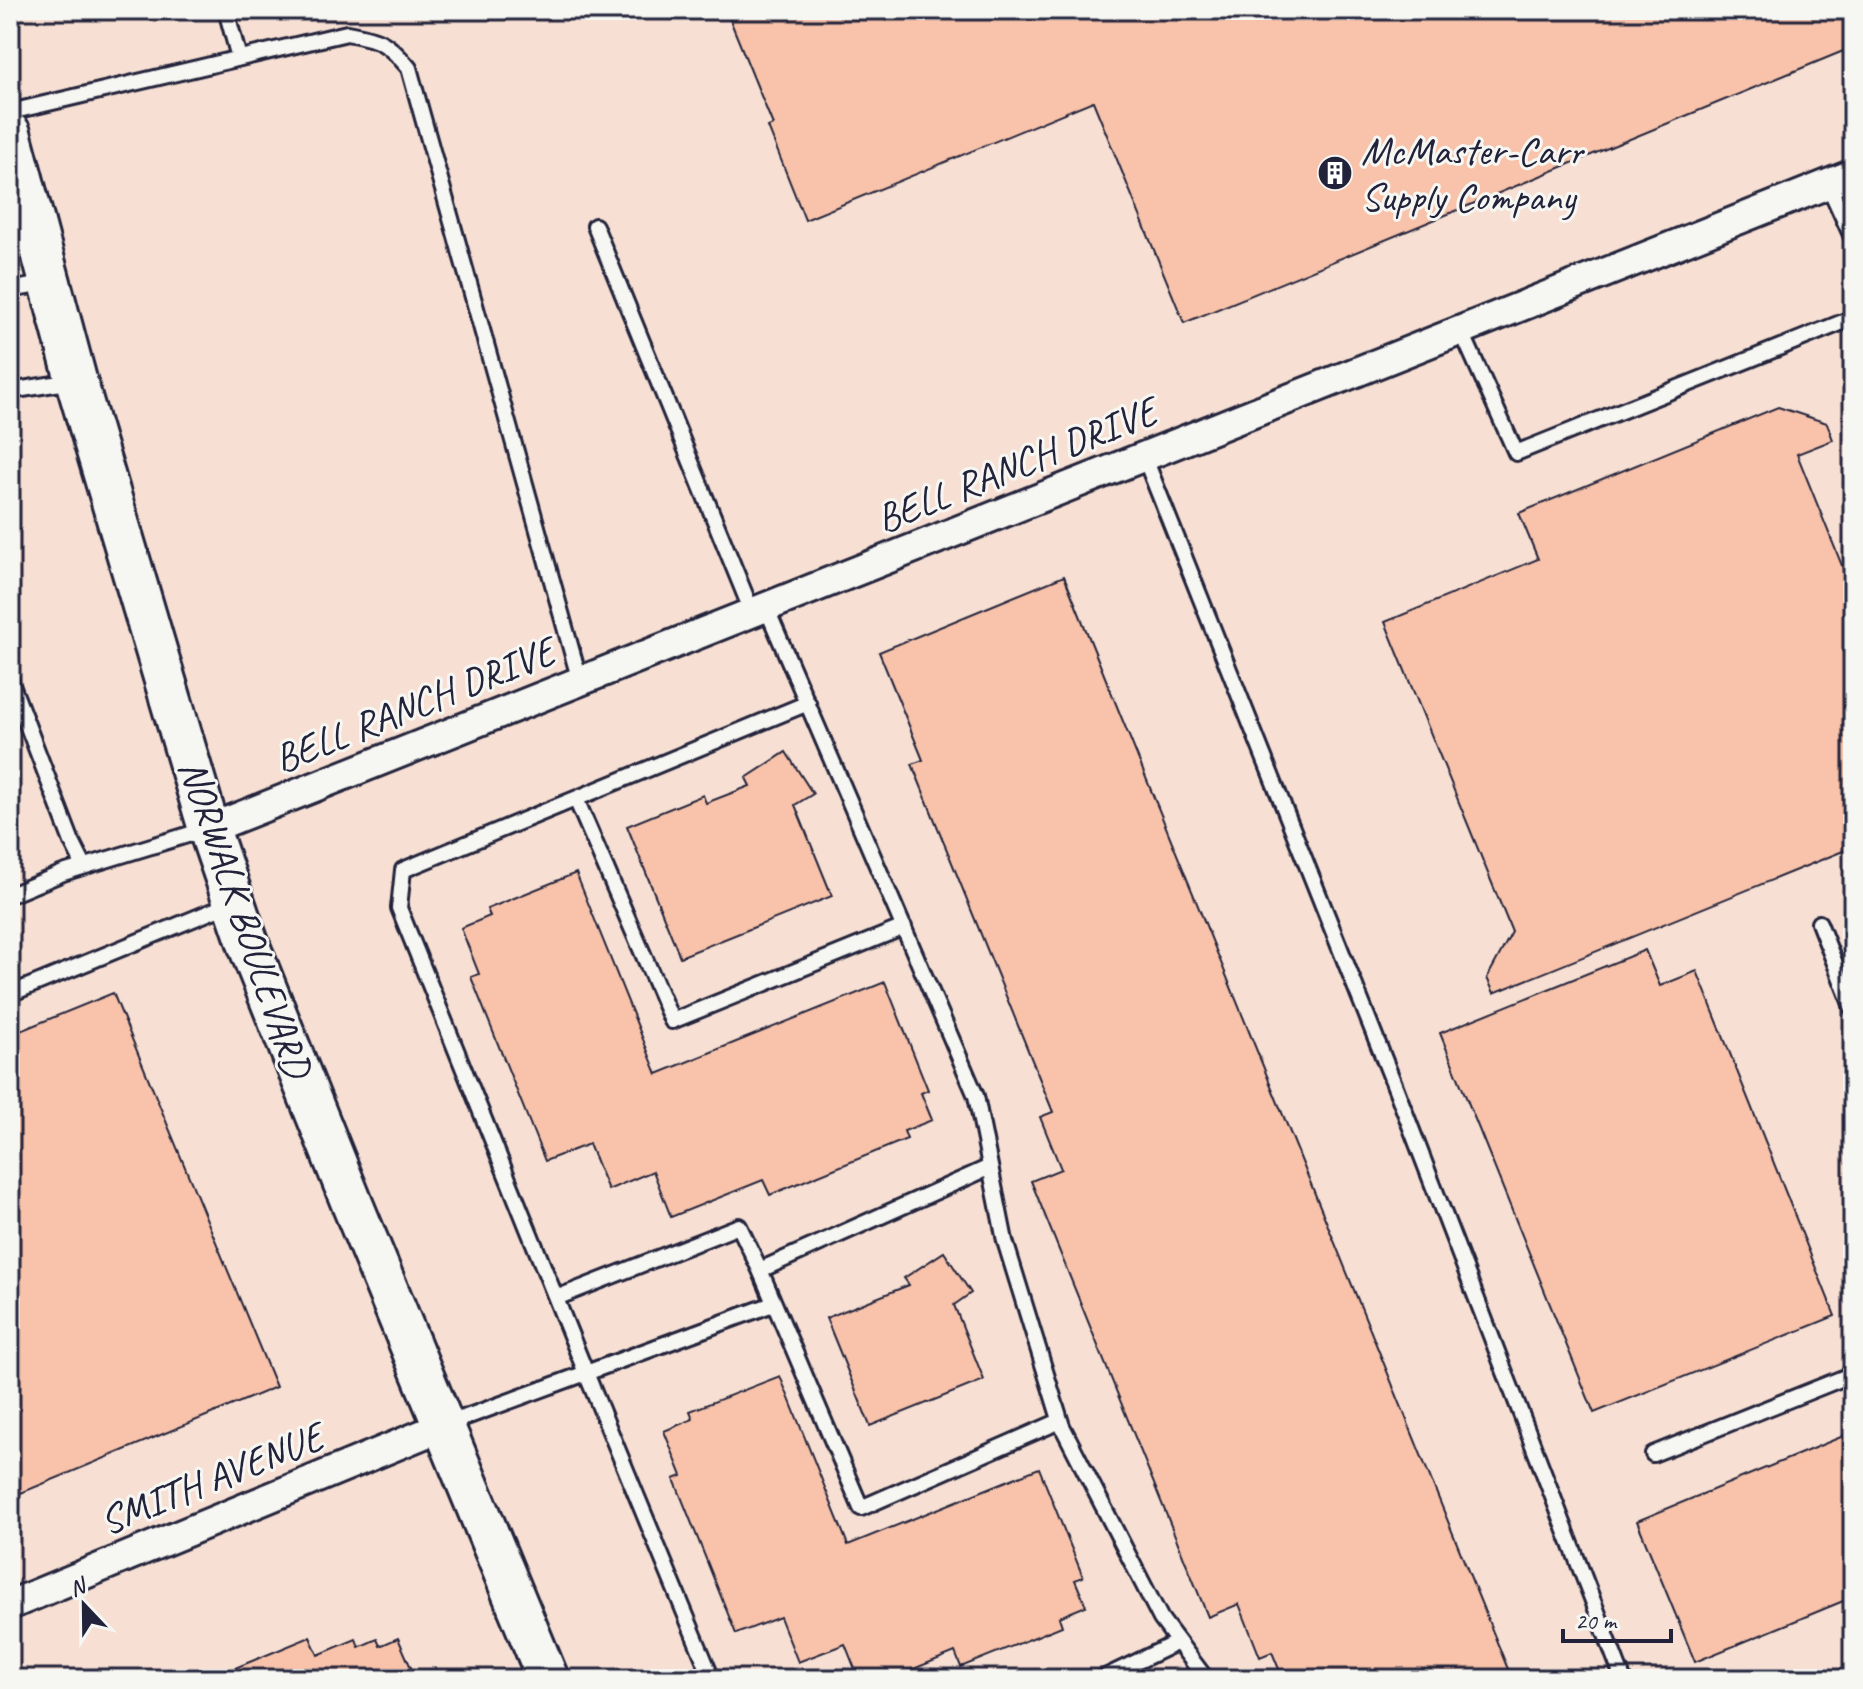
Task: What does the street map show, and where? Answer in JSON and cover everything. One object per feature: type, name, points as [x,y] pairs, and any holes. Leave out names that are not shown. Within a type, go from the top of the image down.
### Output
[{"type":"main road","name":"NORWALK BOULEVARD","points":[[10,133],[76,380],[209,829],[234,903],[443,1426],[548,1679]]},
{"type":"street","name":"BELL RANCH DRIVE","points":[[209,829],[1841,179]]},
{"type":"street","name":"SMITH AVENUE","points":[[10,1605],[443,1426]]},
{"type":"lane","points":[[226,10],[239,58]]},
{"type":"lane","points":[[10,112],[347,33],[371,37],[392,48],[409,68],[580,681]]},
{"type":"lane","points":[[1841,179],[1853,239]]},
{"type":"lane","points":[[595,226],[759,610],[808,703],[976,1096],[1005,1241],[1060,1421],[1161,1619],[1206,1679]]},
{"type":"lane","points":[[10,290],[51,283]]},
{"type":"lane","points":[[1461,330],[1516,453],[1853,318]]},
{"type":"lane","points":[[10,391],[76,380]]},
{"type":"lane","points":[[1144,456],[1402,1104],[1623,1679]]},
{"type":"lane","points":[[10,680],[84,866]]},
{"type":"lane","points":[[712,1679],[399,908],[403,870],[808,703]]},
{"type":"lane","points":[[576,799],[672,1021],[904,927]]},
{"type":"lane","points":[[10,895],[84,866],[209,829]]},
{"type":"lane","points":[[10,994],[234,903]]},
{"type":"lane","points":[[1819,923],[1853,1009]]},
{"type":"lane","points":[[760,1270],[990,1167]]},
{"type":"lane","points":[[556,1298],[739,1226],[861,1508],[1060,1421]]},
{"type":"lane","points":[[443,1426],[773,1304]]},
{"type":"lane","points":[[1653,1454],[1853,1374]]},
{"type":"lane","points":[[1101,1679],[1178,1642]]},
{"type":"shaded area","points":[[10,10],[1853,10],[1853,1679],[10,1679]]},
{"type":"building","name":"McMaster-Carr Supply Company","points":[[726,10],[1853,10],[1853,47],[1184,323],[1093,101],[805,220],[768,127],[773,125]]},
{"type":"building","points":[[1778,407],[1827,423],[1833,440],[1797,454],[1853,593],[1853,847],[1494,993],[1487,978],[1512,932],[1385,622],[1538,559],[1519,513]]},
{"type":"building","points":[[1064,576],[1512,1679],[1283,1679],[1272,1652],[1260,1657],[1239,1604],[1208,1617],[1031,1181],[1061,1169],[1040,1117],[1053,1112],[912,764],[923,760],[879,652]]},
{"type":"building","points":[[786,752],[813,794],[795,805],[832,896],[680,957],[627,826],[703,795],[706,803],[750,786],[746,778]]},
{"type":"building","points":[[10,815],[19,836],[10,840]]},
{"type":"building","points":[[576,873],[657,1074],[885,982],[928,1090],[921,1093],[932,1120],[904,1131],[907,1139],[770,1195],[763,1180],[671,1217],[653,1171],[608,1190],[589,1144],[545,1161],[471,977],[479,974],[461,928],[490,916],[487,909]]},
{"type":"building","points":[[1645,950],[1660,986],[1697,971],[1835,1316],[1594,1413],[1440,1033]]},
{"type":"building","points":[[113,993],[276,1387],[21,1493],[10,1465],[10,1035]]},
{"type":"building","points":[[944,1252],[971,1293],[954,1305],[984,1380],[870,1426],[826,1318],[909,1285],[904,1278]]},
{"type":"building","points":[[780,1376],[848,1545],[1039,1468],[1083,1577],[1075,1580],[1086,1606],[1059,1617],[1062,1626],[961,1667],[955,1652],[889,1679],[859,1679],[845,1644],[798,1662],[780,1617],[736,1634],[674,1479],[682,1476],[664,1431],[693,1419],[690,1411]]},
{"type":"building","points":[[1853,1432],[1853,1597],[1695,1662],[1637,1521]]},
{"type":"building","points":[[310,1637],[318,1655],[356,1639],[359,1647],[377,1639],[380,1646],[398,1638],[416,1679],[240,1679],[235,1668]]},
{"type":"place","name":"McMaster-Carr Supply Company","points":[[1335,173]]}]
